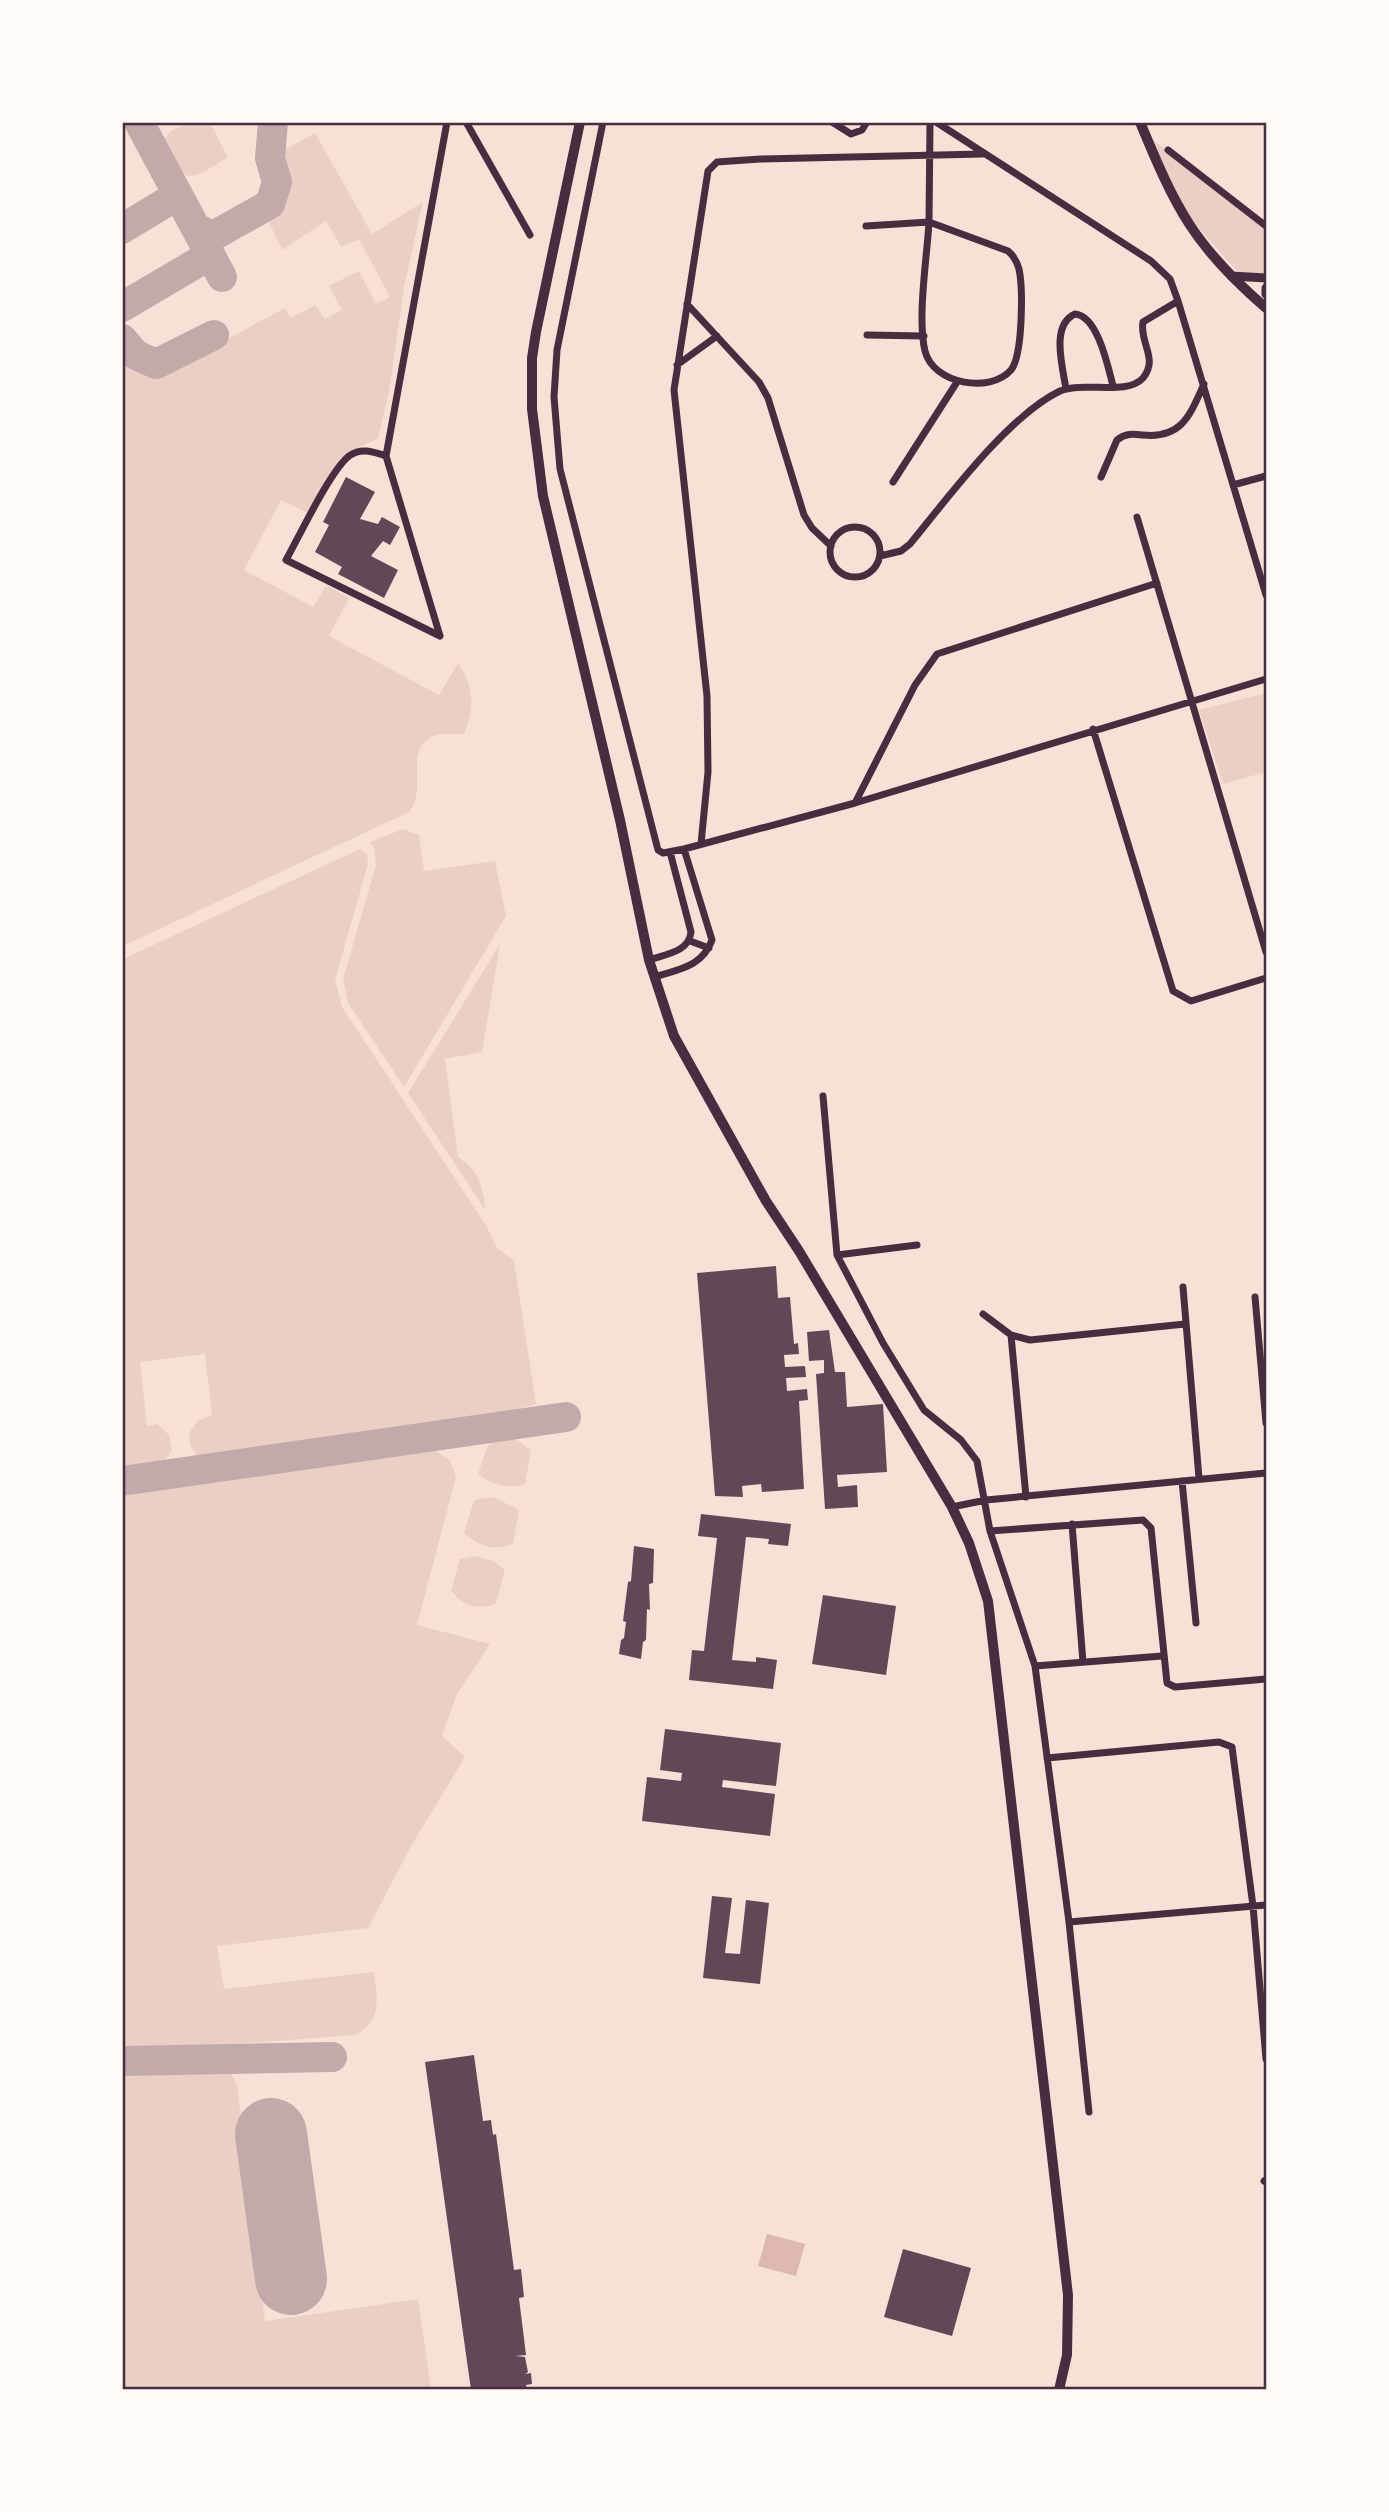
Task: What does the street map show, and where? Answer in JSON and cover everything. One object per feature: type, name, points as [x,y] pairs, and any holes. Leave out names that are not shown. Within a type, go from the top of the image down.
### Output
[{"type":"main road","points":[[580,122],[532,358],[532,409],[543,496],[620,820],[649,960],[674,1036],[766,1201],[799,1251],[952,1507],[969,1543],[988,1601],[1068,2295],[1067,2356],[1059,2389]]},
{"type":"main road","points":[[1140,122],[1182,215],[1229,275],[1266,308]]},
{"type":"street","points":[[386,456],[367,450],[349,456],[333,478],[286,560],[440,636],[386,456],[447,122]]},
{"type":"street","points":[[466,122],[530,235]]},
{"type":"street","points":[[603,122],[557,350],[556,430],[560,469],[655,847],[667,852],[684,849],[855,803],[1266,678]]},
{"type":"street","points":[[832,122],[851,134],[862,130],[867,122]]},
{"type":"street","points":[[866,226],[929,222],[1008,251],[1019,270],[1019,355],[1015,364],[996,380],[957,382],[933,365],[926,355],[924,336],[929,222],[930,122]]},
{"type":"street","points":[[936,122],[1151,261],[1170,279],[1264,580],[1266,595]]},
{"type":"street","points":[[1168,150],[1266,226]]},
{"type":"street","points":[[701,844],[708,772],[707,709],[674,390],[705,180],[710,166],[717,162],[983,154]]},
{"type":"street","points":[[1229,275],[1266,278]]},
{"type":"street","points":[[880,556],[901,551],[910,544],[1027,414],[1066,388],[1132,385],[1145,376],[1150,357],[1143,321],[1178,301]]},
{"type":"street","points":[[687,304],[759,382],[768,398],[804,515],[812,528],[831,547]]},
{"type":"street","points":[[1066,388],[1060,336],[1065,320],[1074,314],[1083,315],[1091,323],[1113,386]]},
{"type":"street","points":[[867,335],[924,336]]},
{"type":"street","points":[[677,365],[717,336]]},
{"type":"street","points":[[893,482],[957,382]]},
{"type":"street","points":[[1101,477],[1117,440],[1132,434],[1156,436],[1177,430],[1185,421],[1204,384]]},
{"type":"street","points":[[1233,485],[1266,476]]},
{"type":"street","points":[[1137,517],[1266,952]]},
{"type":"street","points":[[856,527],[874,536],[880,556],[875,567],[866,575],[854,578],[842,575],[834,566],[831,547],[837,534],[856,527]]},
{"type":"street","points":[[855,803],[915,685],[937,654],[1157,583]]},
{"type":"street","points":[[1093,729],[1173,991],[1183,999],[1191,1001],[1266,978]]},
{"type":"street","points":[[655,977],[696,964],[709,948],[710,928],[684,849]]},
{"type":"street","points":[[649,960],[685,947],[690,941],[691,932],[667,852]]},
{"type":"street","points":[[678,887],[695,882]]},
{"type":"street","points":[[690,941],[709,948]]},
{"type":"street","points":[[823,1096],[837,1255],[888,1353],[923,1410],[961,1440],[977,1461],[990,1531],[1035,1666],[1069,1922],[1089,2112]]},
{"type":"street","points":[[837,1255],[917,1245]]},
{"type":"street","points":[[1183,1287],[1199,1478]]},
{"type":"street","points":[[1255,1297],[1266,1423]]},
{"type":"street","points":[[983,1314],[1011,1335],[1030,1340],[1185,1324]]},
{"type":"street","points":[[1011,1335],[1026,1497]]},
{"type":"street","points":[[952,1507],[986,1500],[1266,1473]]},
{"type":"street","points":[[1182,1481],[1196,1623]]},
{"type":"street","points":[[990,1531],[1137,1519],[1148,1523],[1164,1678],[1167,1684],[1175,1687],[1266,1679]]},
{"type":"street","points":[[1072,1524],[1083,1662]]},
{"type":"street","points":[[1035,1666],[1162,1656]]},
{"type":"street","points":[[1047,1758],[1219,1742],[1232,1746],[1253,1906],[1266,2059]]},
{"type":"street","points":[[1069,1922],[1266,1905]]},
{"type":"shaded area","points":[[189,123],[210,123],[228,157],[205,171],[190,176],[177,170],[167,153],[164,139],[171,131]]},
{"type":"shaded area","points":[[315,133],[372,234],[423,202],[404,287],[389,392],[378,438],[341,457],[310,514],[281,500],[244,570],[313,607],[326,585],[349,598],[329,636],[439,695],[458,663],[470,689],[468,725],[464,734],[436,735],[420,749],[417,759],[417,792],[409,812],[123,946],[122,353],[131,362],[142,367],[162,368],[178,363],[285,308],[291,318],[315,305],[325,319],[342,310],[329,286],[359,271],[376,304],[390,297],[359,239],[341,247],[326,221],[282,250],[268,220],[287,189],[286,173],[277,154]]},
{"type":"shaded area","points":[[1153,140],[1266,228],[1266,279],[1237,271],[1204,234],[1171,193]]},
{"type":"shaded area","points":[[1266,693],[1266,772],[1223,784],[1199,710]]},
{"type":"shaded area","points":[[403,829],[419,835],[424,871],[495,861],[506,916],[404,1087],[348,1003],[343,979],[376,865],[374,848],[370,842]]},
{"type":"shaded area","points":[[360,849],[367,854],[368,864],[335,980],[342,1007],[487,1227],[497,1248],[514,1261],[536,1404],[472,1420],[199,1458],[190,1445],[189,1433],[199,1420],[212,1415],[205,1354],[140,1362],[147,1426],[157,1424],[169,1435],[172,1450],[163,1463],[123,1468],[123,959]]},
{"type":"shaded area","points":[[500,944],[482,1052],[445,1059],[458,1157],[471,1168],[479,1180],[486,1211],[408,1093]]},
{"type":"shaded area","points":[[498,1438],[517,1440],[531,1450],[525,1484],[500,1485],[478,1474],[487,1447]]},
{"type":"shaded area","points":[[432,1449],[450,1460],[456,1477],[417,1625],[490,1644],[457,1694],[442,1736],[465,1757],[410,1848],[368,1928],[217,1946],[224,1989],[374,1972],[377,2000],[371,2022],[356,2035],[123,2048],[123,1496]]},
{"type":"shaded area","points":[[493,1497],[519,1510],[513,1544],[487,1546],[464,1533],[474,1500]]},
{"type":"shaded area","points":[[475,1556],[493,1561],[505,1570],[496,1604],[471,1606],[451,1591],[460,1559]]},
{"type":"shaded area","points":[[222,2067],[231,2074],[237,2085],[265,2321],[418,2299],[431,2389],[123,2389],[123,2072]]},
{"type":"shaded area","points":[[767,2234],[805,2244],[796,2276],[758,2266]]},
{"type":"building","points":[[346,477],[375,492],[360,519],[378,524],[382,517],[400,527],[390,545],[383,541],[371,556],[398,570],[384,598],[338,574],[342,567],[315,552],[329,525],[323,522]]},
{"type":"building","points":[[776,1266],[778,1298],[790,1297],[794,1344],[798,1343],[799,1354],[784,1355],[785,1367],[805,1366],[806,1377],[786,1378],[787,1391],[807,1389],[808,1400],[799,1401],[804,1489],[762,1492],[761,1484],[742,1486],[743,1497],[715,1496],[697,1273]]},
{"type":"building","points":[[829,1330],[835,1372],[845,1372],[847,1407],[883,1404],[887,1472],[837,1475],[838,1487],[857,1485],[858,1507],[825,1509],[816,1374],[824,1373],[824,1360],[809,1361],[807,1332]]},
{"type":"building","points":[[701,1514],[791,1524],[788,1546],[768,1544],[769,1539],[746,1537],[732,1660],[756,1662],[756,1657],[777,1660],[773,1689],[689,1680],[692,1650],[704,1651],[717,1538],[698,1536]]},
{"type":"building","points":[[634,1546],[654,1549],[653,1583],[649,1584],[650,1610],[647,1609],[646,1640],[643,1642],[641,1659],[619,1654],[621,1640],[624,1638],[626,1622],[623,1621],[628,1582],[631,1581]]},
{"type":"building","points":[[823,1595],[896,1606],[886,1675],[812,1664]]},
{"type":"building","points":[[665,1729],[781,1743],[776,1786],[723,1780],[722,1787],[775,1794],[770,1836],[642,1821],[647,1777],[681,1781],[682,1773],[660,1770]]},
{"type":"building","points":[[712,1896],[732,1898],[725,1953],[740,1954],[746,1900],[769,1903],[760,1984],[703,1978]]},
{"type":"building","points":[[474,2055],[483,2121],[491,2120],[493,2135],[496,2134],[514,2270],[521,2269],[524,2297],[519,2298],[526,2355],[516,2356],[525,2357],[528,2372],[525,2374],[531,2373],[532,2384],[526,2385],[527,2390],[471,2390],[425,2062]]},
{"type":"building","points":[[903,2249],[971,2268],[952,2336],[884,2317]]},
{"type":"taxiway","points":[[139,122],[222,277]]},
{"type":"taxiway","points":[[196,228],[213,236],[270,204],[277,182],[270,158],[273,122]]},
{"type":"taxiway","points":[[122,229],[178,195]]},
{"type":"taxiway","points":[[122,307],[210,255]]},
{"type":"taxiway","points":[[122,339],[136,355],[156,364],[214,335]]},
{"type":"taxiway","points":[[122,1481],[566,1417]]},
{"type":"taxiway","points":[[122,2061],[332,2057]]},
{"type":"runway","points":[[271,2134],[291,2279]]}]
